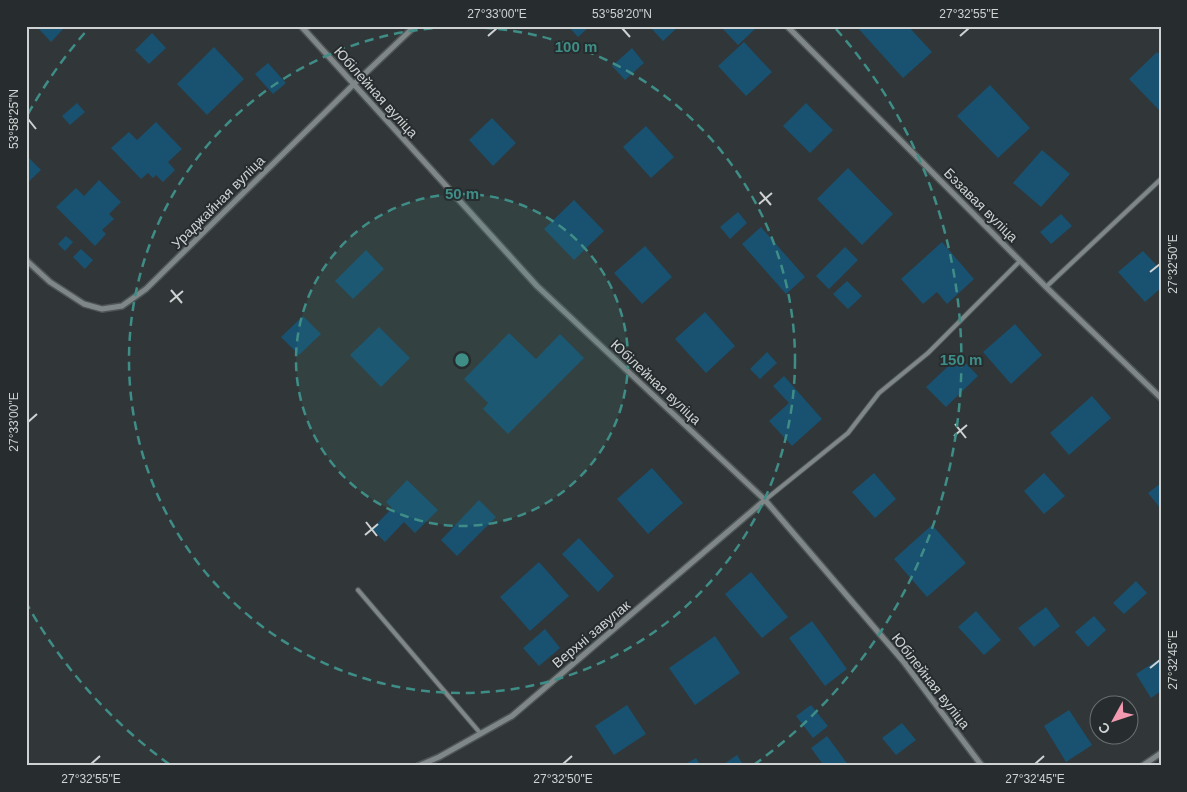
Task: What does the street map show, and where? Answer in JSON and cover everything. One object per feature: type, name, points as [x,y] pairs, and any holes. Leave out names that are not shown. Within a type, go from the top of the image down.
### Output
[{"type":"street","name":"Юбілейная вуліца","points":[[301,26],[537,286],[765,500],[903,661],[982,766]]},
{"type":"street","name":"Ураджайная вуліца","points":[[26,260],[50,282],[84,304],[102,309],[122,306],[146,289],[415,26]]},
{"type":"street","name":"Бэзавая вуліца","points":[[787,26],[1046,287],[1161,398]]},
{"type":"street","name":"Верхні завулак","points":[[418,766],[439,757],[512,716],[765,500]]},
{"type":"street","points":[[1142,766],[1161,753]]},
{"type":"lane","points":[[1046,287],[1161,179]]},
{"type":"lane","points":[[765,500],[848,433],[879,394],[928,352],[1020,261]]},
{"type":"lane","points":[[358,590],[480,734]]},
{"type":"building","points":[[36,26],[66,26],[51,42]]},
{"type":"building","points":[[568,26],[590,26],[578,37]]},
{"type":"building","points":[[653,26],[679,26],[663,41],[651,28]]},
{"type":"building","points":[[724,26],[754,26],[756,28],[738,45],[722,28]]},
{"type":"building","points":[[856,26],[892,26],[894,29],[897,26],[908,26],[932,52],[903,78]]},
{"type":"building","points":[[152,33],[166,48],[149,64],[135,50]]},
{"type":"building","points":[[744,42],[772,72],[746,96],[718,66]]},
{"type":"building","points":[[214,47],[244,79],[207,115],[177,84]]},
{"type":"building","points":[[632,48],[644,63],[625,80],[612,66]]},
{"type":"building","points":[[1157,52],[1161,55],[1161,112],[1129,79]]},
{"type":"building","points":[[268,63],[286,83],[273,94],[255,74]]},
{"type":"building","points":[[990,85],[1030,128],[998,158],[957,116]]},
{"type":"building","points":[[77,103],[85,112],[70,125],[62,116]]},
{"type":"building","points":[[806,103],[833,130],[810,153],[783,126]]},
{"type":"building","points":[[492,118],[516,143],[493,166],[469,140]]},
{"type":"building","points":[[156,122],[182,149],[168,162],[175,170],[163,182],[156,175],[153,178],[148,173],[141,179],[111,148],[129,132],[137,140]]},
{"type":"building","points":[[646,126],[674,157],[651,178],[623,147]]},
{"type":"building","points":[[1042,150],[1070,174],[1041,207],[1013,183]]},
{"type":"building","points":[[26,155],[41,170],[26,184]]},
{"type":"building","points":[[848,168],[893,214],[862,245],[817,199]]},
{"type":"building","points":[[99,180],[121,202],[109,214],[114,219],[102,230],[106,234],[95,246],[56,207],[76,188],[84,196]]},
{"type":"building","points":[[574,200],[604,231],[574,260],[544,229]]},
{"type":"building","points":[[738,212],[747,223],[730,239],[720,227]]},
{"type":"building","points":[[1061,214],[1072,226],[1051,244],[1040,232]]},
{"type":"building","points":[[761,227],[805,277],[786,294],[742,244]]},
{"type":"building","points":[[66,236],[73,242],[65,251],[58,244]]},
{"type":"building","points":[[942,242],[974,279],[947,304],[937,292],[923,304],[901,279]]},
{"type":"building","points":[[645,246],[672,277],[642,304],[614,273]]},
{"type":"building","points":[[845,247],[858,260],[829,289],[816,276]]},
{"type":"building","points":[[81,249],[93,260],[85,269],[73,257]]},
{"type":"building","points":[[366,250],[384,269],[353,299],[335,281]]},
{"type":"building","points":[[1143,251],[1161,270],[1161,288],[1145,302],[1118,272]]},
{"type":"building","points":[[847,281],[862,296],[848,309],[833,294]]},
{"type":"building","points":[[705,312],[735,346],[706,373],[675,339]]},
{"type":"building","points":[[303,316],[321,334],[299,355],[281,337]]},
{"type":"building","points":[[1015,324],[1042,355],[1011,384],[983,352]]},
{"type":"building","points":[[379,327],[410,358],[381,387],[350,355]]},
{"type":"building","points":[[509,333],[536,359],[560,334],[584,358],[508,434],[483,409],[488,403],[464,379]]},
{"type":"building","points":[[767,352],[777,363],[760,379],[750,369]]},
{"type":"building","points":[[959,356],[978,376],[946,407],[926,387]]},
{"type":"building","points":[[784,376],[822,419],[792,446],[769,421],[789,403],[773,386]]},
{"type":"building","points":[[1092,396],[1111,418],[1069,455],[1050,433]]},
{"type":"building","points":[[652,468],[683,503],[648,534],[617,499]]},
{"type":"building","points":[[874,473],[896,499],[875,518],[852,492]]},
{"type":"building","points":[[1044,473],[1065,496],[1044,514],[1024,491]]},
{"type":"building","points":[[407,480],[438,510],[415,533],[404,522],[385,542],[372,529],[392,508],[386,502]]},
{"type":"building","points":[[1161,483],[1161,509],[1148,493]]},
{"type":"building","points":[[479,500],[496,517],[457,556],[441,540]]},
{"type":"building","points":[[932,525],[966,563],[927,597],[894,559]]},
{"type":"building","points":[[579,538],[614,576],[598,592],[562,554]]},
{"type":"building","points":[[539,562],[569,596],[530,631],[500,597]]},
{"type":"building","points":[[751,572],[788,617],[762,638],[725,594]]},
{"type":"building","points":[[1136,581],[1147,593],[1124,614],[1113,603]]},
{"type":"building","points":[[1046,607],[1060,626],[1034,647],[1018,628]]},
{"type":"building","points":[[976,611],[1001,640],[984,655],[958,627]]},
{"type":"building","points":[[1094,616],[1106,630],[1088,647],[1075,632]]},
{"type":"building","points":[[812,621],[847,669],[825,686],[789,638]]},
{"type":"building","points":[[545,629],[560,648],[539,666],[523,648]]},
{"type":"building","points":[[715,636],[740,673],[695,705],[669,668]]},
{"type":"building","points":[[1161,658],[1161,691],[1151,698],[1136,674]]},
{"type":"building","points":[[627,705],[646,734],[614,755],[595,726]]},
{"type":"building","points":[[811,705],[828,726],[813,738],[796,716]]},
{"type":"building","points":[[1069,710],[1092,745],[1066,762],[1044,726]]},
{"type":"building","points":[[902,723],[916,740],[896,755],[882,738]]},
{"type":"building","points":[[827,736],[849,766],[824,766],[811,748]]},
{"type":"building","points":[[737,755],[744,766],[721,766]]},
{"type":"building","points":[[696,758],[701,766],[682,766]]}]
